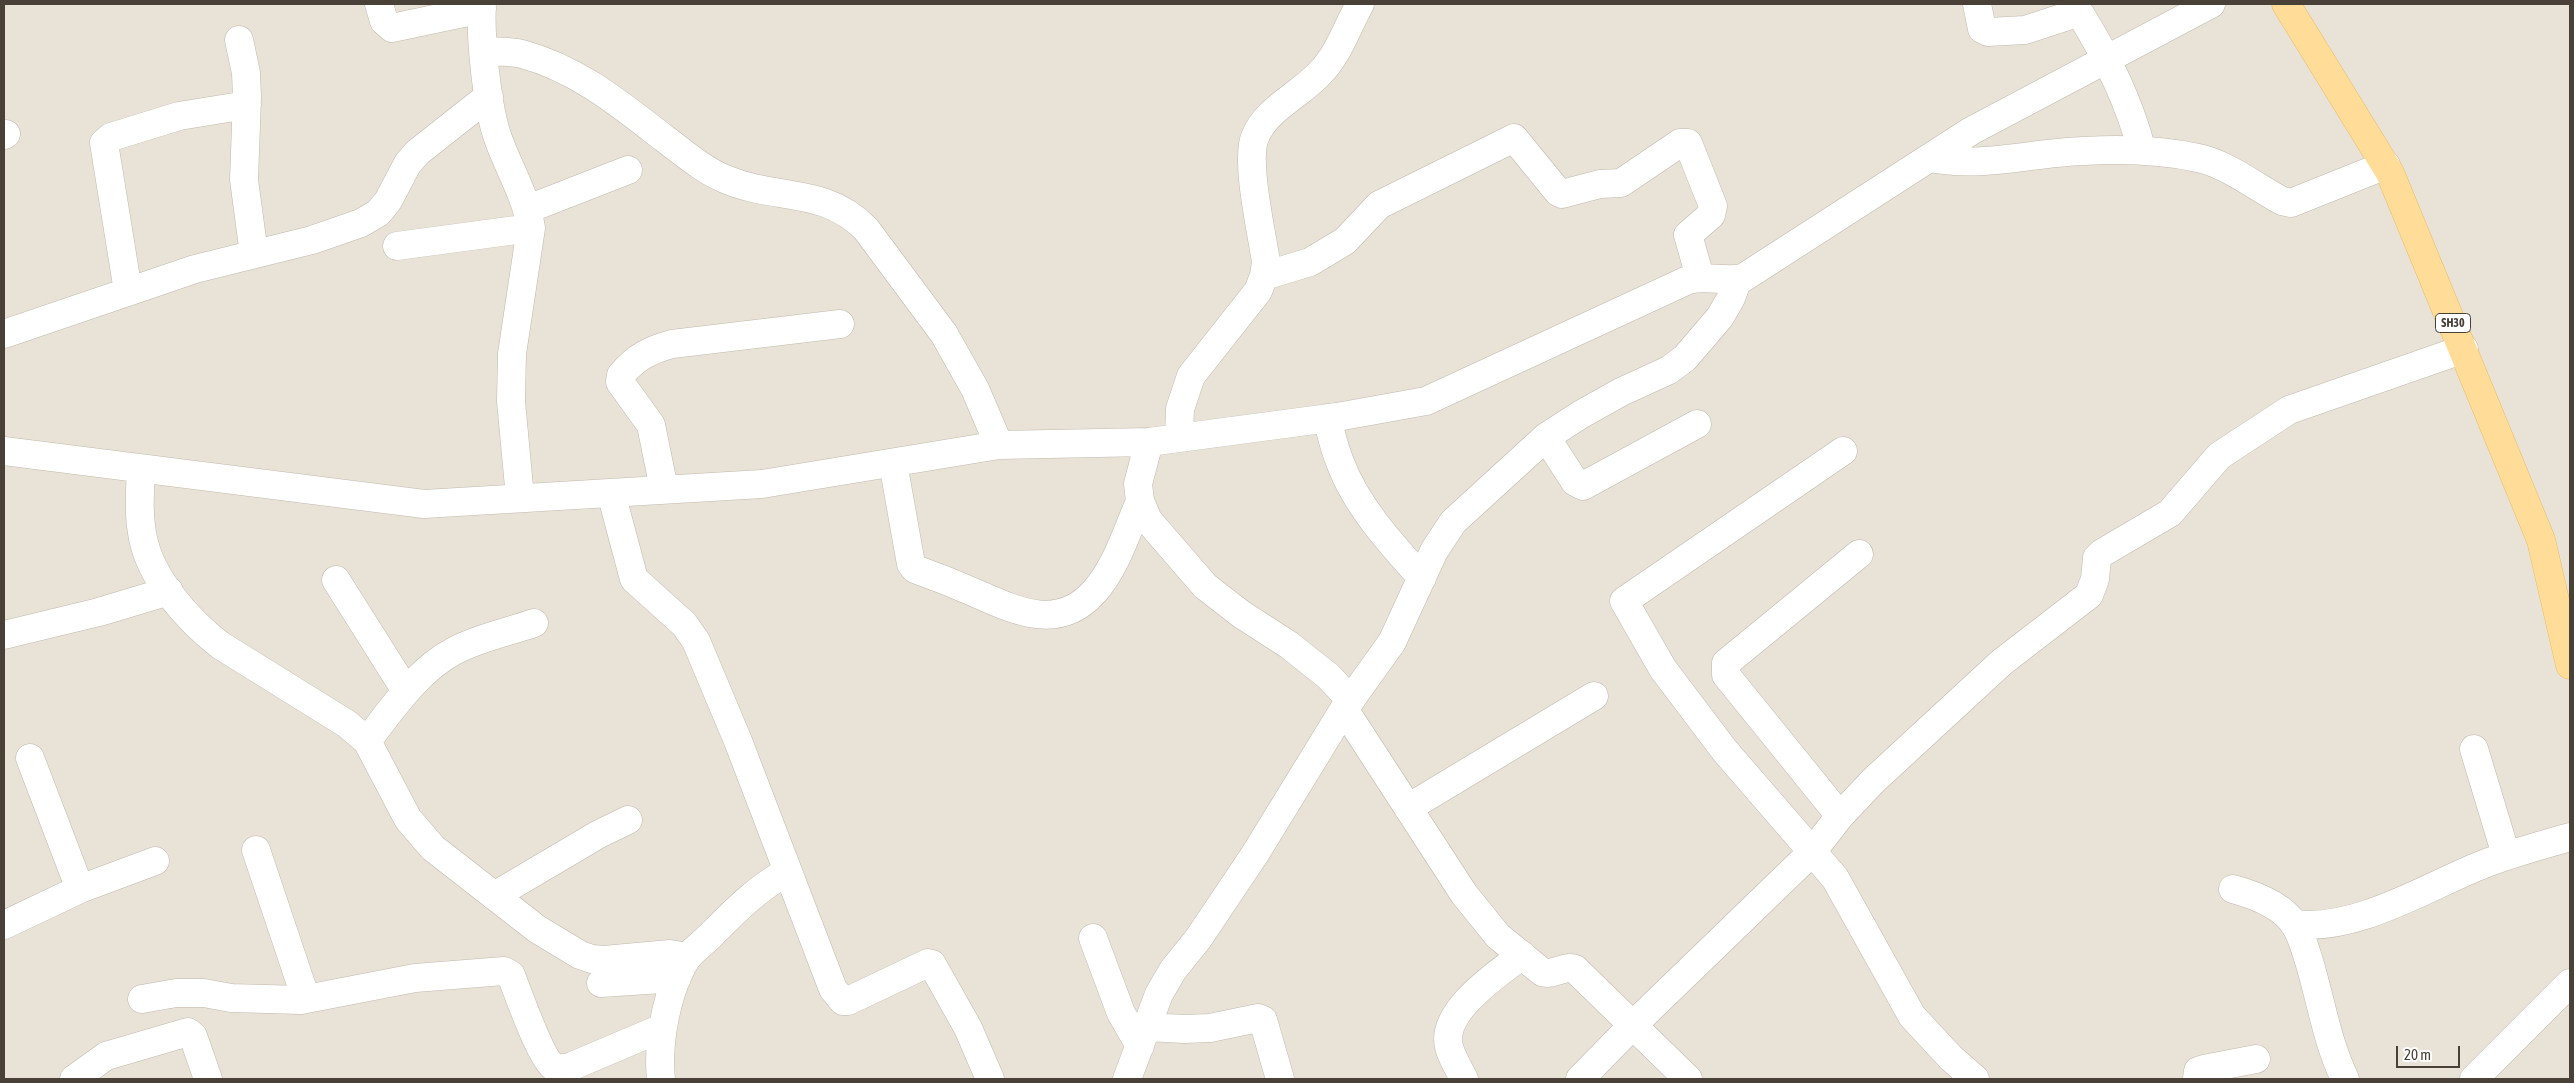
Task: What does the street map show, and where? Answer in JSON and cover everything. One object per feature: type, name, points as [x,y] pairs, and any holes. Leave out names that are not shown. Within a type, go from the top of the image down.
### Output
[{"type":"main road","name":"SH30","points":[[2289,5],[2386,165],[2464,349],[2541,540],[2570,665]]},
{"type":"street","points":[[378,4],[384,21],[392,28],[482,6],[489,96],[498,141],[529,218],[512,354],[511,401],[520,498]]},
{"type":"street","points":[[1179,438],[1180,409],[1191,376],[1258,290],[1264,276],[1266,262],[1251,157],[1254,138],[1267,118],[1322,72],[1337,51],[1360,4]]},
{"type":"street","points":[[1977,4],[1982,30],[1988,32],[2025,30],[2079,14],[2107,57],[2134,117],[2142,151]]},
{"type":"street","points":[[4,451],[424,504],[762,484],[1000,445],[1149,442],[1327,418],[1426,401],[1679,284],[1700,277],[1731,281],[1743,278],[1971,131],[2107,57],[2211,4]]},
{"type":"street","points":[[239,40],[246,73],[247,105],[244,180],[254,254]]},
{"type":"street","points":[[484,51],[522,54],[568,71],[606,93],[698,163],[725,179],[753,188],[816,200],[834,205],[851,214],[866,229],[944,334],[975,389],[1000,445]]},
{"type":"street","points":[[4,334],[195,269],[312,240],[361,223],[378,213],[388,201],[408,163],[489,96]]},
{"type":"street","points":[[128,291],[104,143],[111,138],[179,116],[247,105]]},
{"type":"street","points":[[1264,276],[1310,262],[1345,241],[1379,205],[1514,138],[1558,192],[1562,194],[1600,184],[1620,183],[1680,142],[1688,143],[1713,206],[1711,215],[1688,235],[1700,277]]},
{"type":"street","points":[[1928,158],[1977,163],[2083,151],[2142,151],[2199,158],[2222,168],[2282,201],[2291,203],[2386,165]]},
{"type":"street","points":[[397,246],[529,218],[628,170]]},
{"type":"street","points":[[1127,1079],[1159,994],[1173,970],[1198,939],[1255,854],[1347,705],[1392,642],[1434,551],[1454,522],[1546,437],[1621,392],[1669,370],[1685,358],[1720,317],[1731,298],[1738,279]]},
{"type":"street","points":[[664,490],[650,425],[620,382],[621,375],[636,358],[652,349],[672,344],[840,324]]},
{"type":"street","points":[[1580,1079],[1632,1026],[1812,852],[1840,816],[1874,781],[2002,662],[2089,595],[2095,579],[2097,558],[2102,552],[2170,513],[2225,452],[2289,410],[2464,349]]},
{"type":"street","points":[[1327,418],[1340,464],[1360,500],[1394,548],[1422,578]]},
{"type":"street","points":[[1546,437],[1575,482],[1583,486],[1697,424]]},
{"type":"street","points":[[1149,442],[1138,484],[1140,501],[1148,520],[1205,586],[1241,614],[1289,645],[1328,676],[1408,808],[1478,911],[1498,936],[1547,974],[1570,967],[1575,969],[1688,1079]]},
{"type":"street","points":[[1843,451],[1624,601],[1663,669],[1725,751],[1834,878],[1912,1016],[1951,1058],[1975,1079]]},
{"type":"street","points":[[893,463],[911,564],[915,568],[1012,609],[1047,616],[1078,606],[1094,593],[1105,576],[1140,501]]},
{"type":"street","points":[[141,469],[140,512],[143,539],[152,564],[169,591],[201,630],[214,640],[347,724],[367,741],[408,820],[433,848],[537,929],[580,955],[604,960],[670,954],[683,968]]},
{"type":"street","points":[[611,493],[631,571],[643,588],[684,624],[696,640],[738,741],[833,989],[838,997],[848,1001],[928,963],[932,964],[968,1028],[990,1079]]},
{"type":"street","points":[[1840,816],[1726,676],[1724,670],[1726,663],[1859,554]]},
{"type":"street","points":[[336,580],[406,691]]},
{"type":"street","points":[[4,635],[99,612],[169,591]]},
{"type":"street","points":[[367,741],[406,691],[425,672],[454,651],[534,623]]},
{"type":"street","points":[[1408,808],[1594,696]]},
{"type":"street","points":[[2474,750],[2506,856]]},
{"type":"street","points":[[30,758],[80,889]]},
{"type":"street","points":[[494,896],[600,834],[628,820]]},
{"type":"street","points":[[2294,924],[2313,927],[2405,901],[2506,856],[2570,837]]},
{"type":"street","points":[[256,850],[306,999]]},
{"type":"street","points":[[4,925],[80,889],[155,861]]},
{"type":"street","points":[[660,1079],[658,1059],[662,1028],[683,968],[749,896],[788,872]]},
{"type":"street","points":[[2233,889],[2249,893],[2278,908],[2294,924],[2318,991],[2331,1043],[2345,1079]]},
{"type":"street","points":[[1093,938],[1121,1013],[1143,1036]]},
{"type":"street","points":[[1464,1079],[1449,1047],[1448,1034],[1451,1024],[1480,988],[1522,955]]},
{"type":"street","points":[[601,984],[683,968]]},
{"type":"street","points":[[142,999],[176,993],[204,993],[265,1000],[306,999],[416,978],[508,972],[540,1048],[549,1062],[559,1068],[570,1067],[662,1028]]},
{"type":"street","points":[[2474,1079],[2570,983]]},
{"type":"street","points":[[1143,1036],[1184,1029],[1210,1028],[1258,1018],[1263,1020],[1280,1079]]},
{"type":"street","points":[[74,1079],[106,1056],[188,1032],[192,1036],[208,1079]]},
{"type":"street","points":[[2197,1079],[2198,1071],[2204,1068],[2256,1059]]},
{"type":"shaded area","points":[[4,4],[2570,4],[2570,1079],[4,1079]]}]
